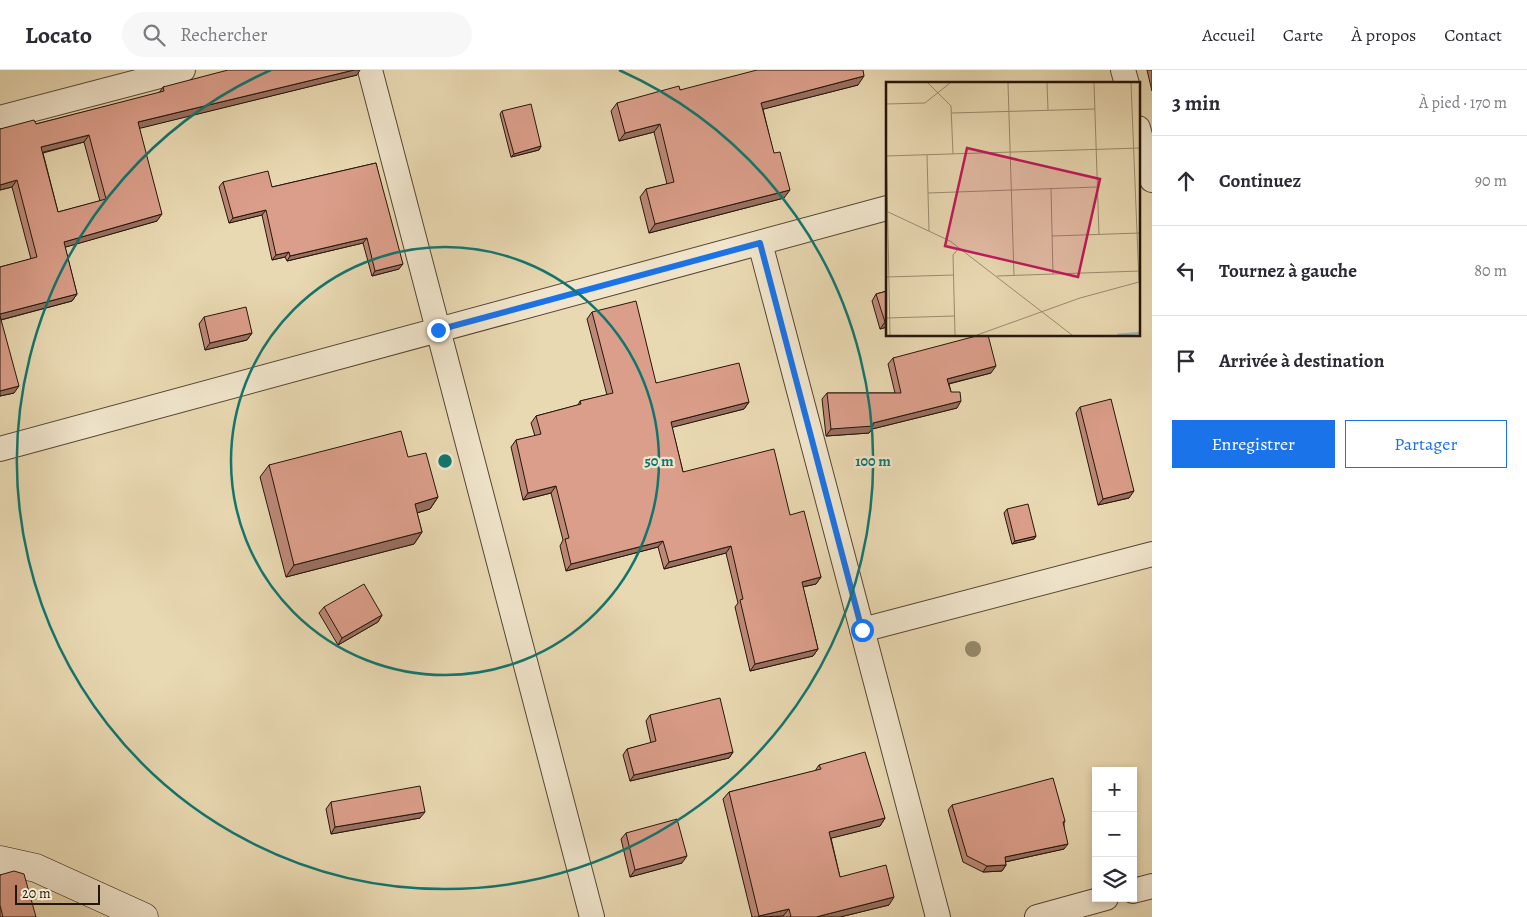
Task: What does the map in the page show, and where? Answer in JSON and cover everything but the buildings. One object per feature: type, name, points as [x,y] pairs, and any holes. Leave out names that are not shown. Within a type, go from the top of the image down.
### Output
[{"type":"street","points":[[0,118],[183,70]]},
{"type":"street","points":[[370,70],[592,917]]},
{"type":"street","points":[[1140,139],[1152,180]]},
{"type":"street","points":[[0,449],[886,208]]},
{"type":"street","points":[[760,243],[938,917]]},
{"type":"street","points":[[862,630],[1152,554]]},
{"type":"street","points":[[0,860],[36,868],[128,914]]},
{"type":"street","points":[[1137,890],[1152,886]]},
{"type":"street","points":[[1037,917],[1092,902]]},
{"type":"route","points":[[438,330],[760,243],[862,630]]}]
